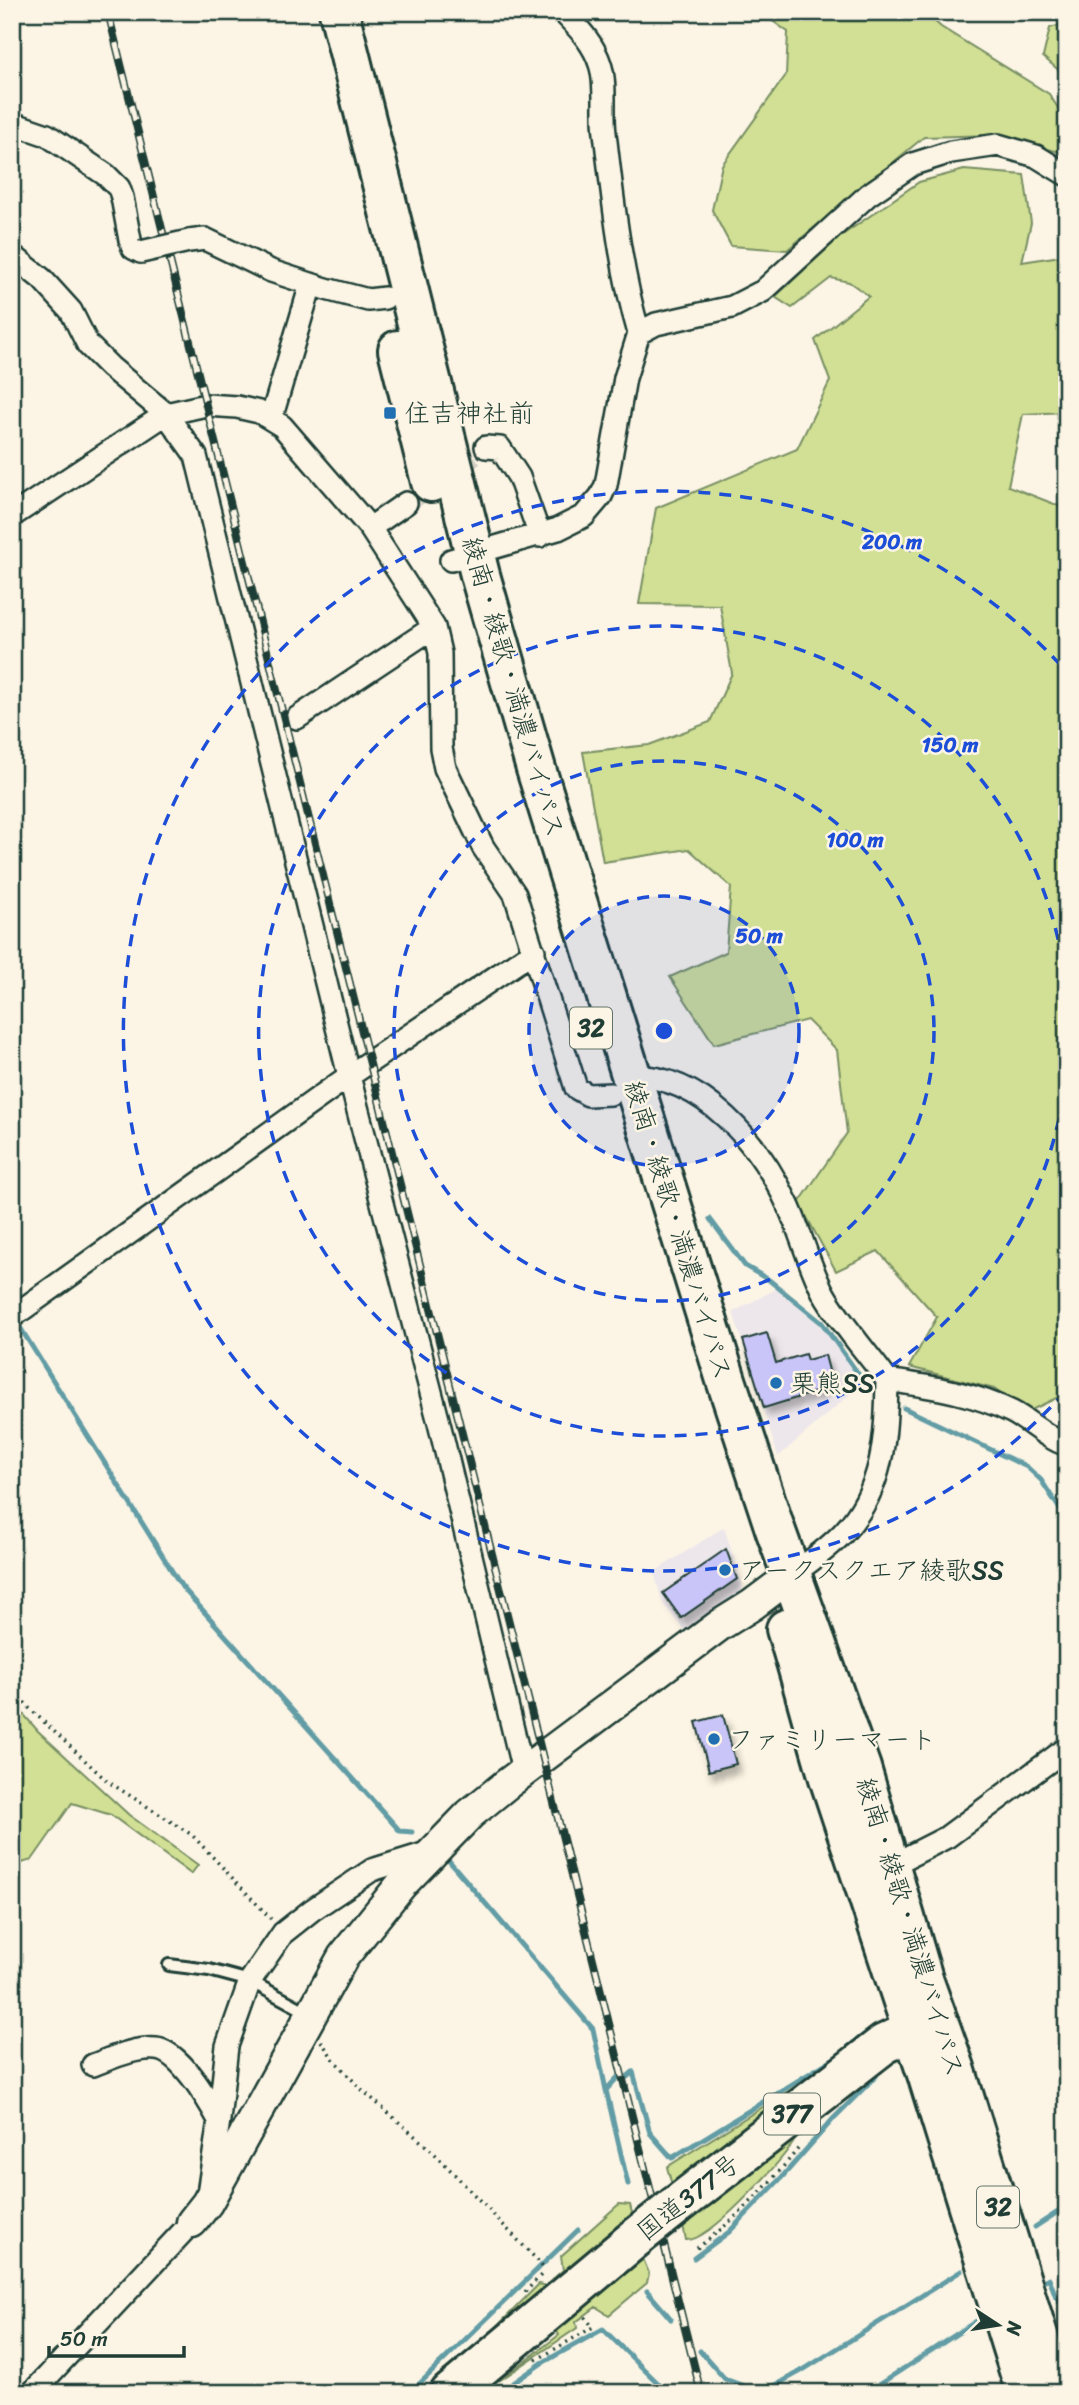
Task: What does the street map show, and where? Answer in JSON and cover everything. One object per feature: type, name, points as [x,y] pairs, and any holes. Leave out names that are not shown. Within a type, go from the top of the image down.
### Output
[{"type":"highway","name":"綾南・綾歌・満濃バイパス","points":[[313,12],[385,298],[463,557]]},
{"type":"highway","name":"綾南・綾歌・満濃バイパス","points":[[339,12],[512,776],[621,1085],[757,1554],[781,1583],[862,1768],[924,1982],[926,2026],[1026,2393]]},
{"type":"highway","name":"綾南・綾歌・満濃バイパス","points":[[781,1583],[786,1630],[829,1778],[926,2026],[1056,2393]]},
{"type":"highway","name":"国道377号","points":[[450,2393],[638,2236],[865,2058],[884,2044],[926,2026]]},
{"type":"street","points":[[463,557],[540,536],[575,522],[584,516],[601,496],[609,473],[625,378],[639,333],[629,300],[616,220],[604,129],[601,66],[590,41],[563,12]]},
{"type":"street","points":[[12,123],[47,135],[106,175],[119,188],[130,240],[133,248],[141,252],[205,239],[271,271],[310,284],[368,300],[385,298]]},
{"type":"street","points":[[639,333],[656,324],[732,307],[763,291],[868,195],[913,164],[951,152],[998,145],[1036,156],[1067,176]]},
{"type":"street","points":[[12,256],[42,279],[71,311],[88,345],[166,414],[196,456],[349,1076],[439,1423],[523,1771]]},
{"type":"street","points":[[271,419],[310,284]]},
{"type":"street","points":[[12,516],[166,414],[206,405],[237,407],[259,412],[282,426],[370,528],[434,627],[440,653],[441,748],[445,768],[483,847],[515,894],[576,1088],[588,1095],[651,1076],[682,1087],[707,1102],[743,1135],[762,1160],[787,1202],[824,1294],[887,1380],[886,1434],[881,1466],[872,1488],[843,1533],[781,1583],[523,1771],[470,1814],[432,1852],[383,1906],[343,1957],[200,2212],[32,2393]]},
{"type":"street","points":[[486,447],[500,448],[519,477],[540,536]]},
{"type":"street","points":[[370,528],[406,503]]},
{"type":"street","points":[[297,719],[434,627]]},
{"type":"street","points":[[12,1317],[349,1076],[534,951]]},
{"type":"street","points":[[887,1380],[951,1391],[989,1401],[1015,1413],[1056,1441],[1067,1445]]},
{"type":"street","points":[[891,1866],[947,1837],[1067,1748]]},
{"type":"street","points":[[200,2212],[219,2120],[226,2046],[250,1981],[283,1933],[372,1870],[432,1852]]},
{"type":"street","points":[[93,2065],[127,2053],[154,2049],[164,2051],[177,2061],[203,2093],[219,2120]]},
{"type":"lane","points":[[169,1965],[209,1970],[250,1981],[309,2019]]},
{"type":"path","points":[[12,1685],[28,1707],[107,1781],[192,1835],[283,1933]]},
{"type":"path","points":[[309,2019],[334,2060],[360,2088],[433,2152],[545,2271]]},
{"type":"path","points":[[697,2248],[757,2196],[808,2136]]},
{"type":"path","points":[[526,2367],[593,2327],[583,2316]]},
{"type":"shaded area","points":[[776,1289],[814,1319],[832,1339],[862,1384],[778,1457],[733,1312]]},
{"type":"shaded area","points":[[724,1527],[743,1587],[735,1600],[687,1635],[662,1602],[654,1572]]},
{"type":"green space","points":[[760,12],[924,12],[941,27],[1049,94],[1067,122],[1067,154],[994,135],[924,137],[787,250],[731,246],[712,210],[722,165],[786,75],[788,32]]},
{"type":"green space","points":[[1067,23],[1067,77],[1043,57],[1050,28]]},
{"type":"green space","points":[[964,170],[1024,175],[1031,223],[1022,262],[1067,255],[1067,412],[1023,414],[1008,486],[1067,509],[1067,1393],[1027,1412],[994,1389],[909,1367],[937,1317],[878,1251],[836,1271],[799,1203],[847,1133],[837,1050],[807,1020],[714,1044],[670,977],[726,952],[731,887],[689,849],[603,862],[583,752],[649,745],[710,722],[732,673],[720,605],[639,604],[656,508],[797,449],[830,381],[815,340],[869,296],[849,282],[831,278],[792,308],[775,297],[841,236],[919,182]]},
{"type":"green space","points":[[12,1701],[38,1731],[129,1815],[198,1865],[191,1874],[111,1815],[72,1803],[32,1860],[12,1866]]},
{"type":"green space","points":[[820,2071],[673,2189],[667,2167]]},
{"type":"green space","points":[[815,2109],[791,2146],[741,2202],[710,2229],[686,2240],[681,2215]]},
{"type":"green space","points":[[619,2204],[630,2205],[634,2221],[444,2380],[539,2284],[545,2286],[563,2270],[561,2256]]},
{"type":"green space","points":[[641,2254],[649,2273],[647,2283],[609,2315],[596,2307],[576,2322],[577,2328],[499,2381],[559,2335],[556,2330]]},
{"type":"building","points":[[767,1333],[776,1363],[805,1354],[807,1360],[825,1355],[832,1382],[821,1385],[822,1390],[764,1408],[743,1340]]},
{"type":"building","points":[[726,1549],[737,1579],[681,1618],[663,1593]]},
{"type":"building","points":[[723,1715],[736,1764],[709,1771],[696,1722]]},
{"type":"waterway","points":[[710,1219],[745,1266],[769,1280],[822,1323],[864,1382]]},
{"type":"waterway","points":[[18,1324],[182,1587],[400,1831],[412,1832]]},
{"type":"waterway","points":[[904,1408],[1027,1467],[1041,1480],[1067,1520]]},
{"type":"waterway","points":[[444,1855],[593,2029],[606,2090]]},
{"type":"waterway","points":[[848,2047],[865,2034]]},
{"type":"waterway","points":[[628,2184],[606,2090],[618,2077],[627,2077],[633,2072],[650,2133],[672,2158],[838,2056]]},
{"type":"waterway","points":[[694,2258],[729,2232],[876,2076]]},
{"type":"waterway","points":[[1035,2227],[1067,2206]]},
{"type":"waterway","points":[[410,2393],[578,2230]]},
{"type":"waterway","points":[[700,2351],[725,2379],[752,2392],[774,2386],[961,2271]]},
{"type":"waterway","points":[[1045,2280],[1049,2278],[1056,2297],[1067,2308]]},
{"type":"waterway","points":[[647,2291],[671,2319]]},
{"type":"waterway","points":[[866,2393],[981,2318]]},
{"type":"waterway","points":[[499,2393],[542,2363],[603,2329],[668,2393]]},
{"type":"tunnel","points":[[406,503],[486,447]]},
{"type":"railway","points":[[108,12],[701,2393]]},
{"type":"place","name":"住吉神社前","points":[[390,413]]},
{"type":"place","name":"栗熊SS","points":[[776,1383]]},
{"type":"place","name":"アークスクエア綾歌SS","points":[[725,1570]]},
{"type":"place","name":"ファミリーマート","points":[[714,1739]]}]
